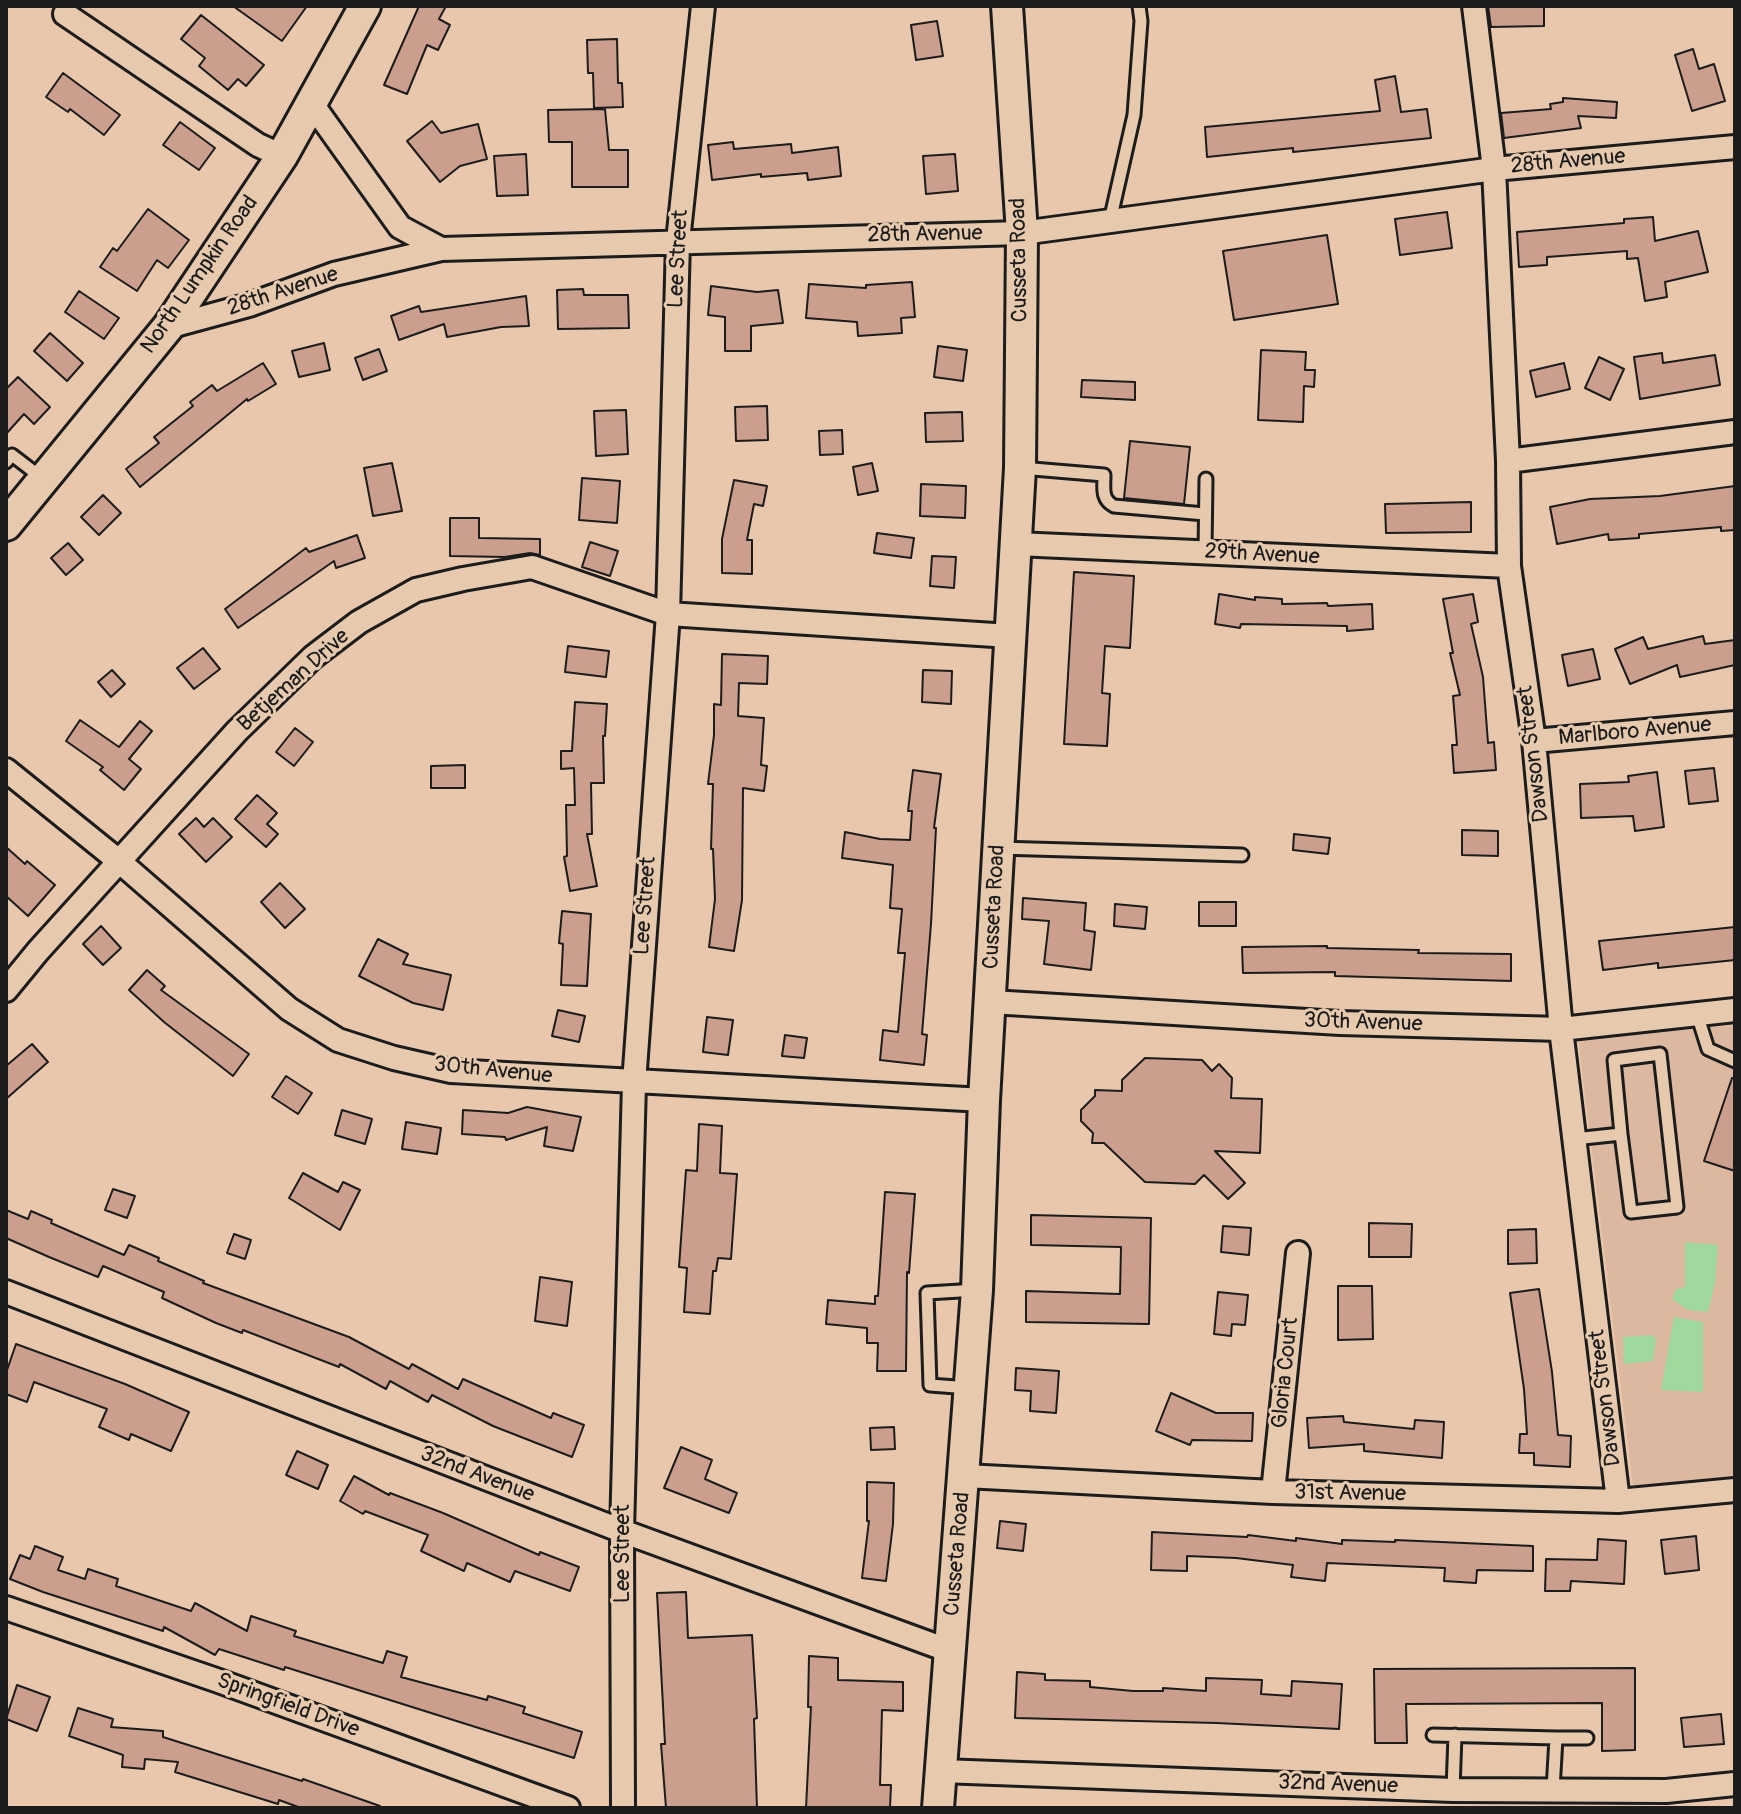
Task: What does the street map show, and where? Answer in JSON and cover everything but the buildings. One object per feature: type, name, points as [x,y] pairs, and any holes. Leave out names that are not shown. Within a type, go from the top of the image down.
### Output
[{"type":"street","name":"North Lumpkin Road","points":[[8,517],[44,479],[168,327],[282,156],[365,6]]},
{"type":"street","name":"Lee Street","points":[[623,1808],[622,1531],[634,1083],[668,614],[678,241],[703,6]]},
{"type":"street","name":"Cusseta Road","points":[[938,1808],[977,1290],[984,1100],[1020,468],[1022,233],[1007,6]]},
{"type":"street","name":"Dawson Street","points":[[1474,6],[1494,169],[1508,461],[1509,566],[1534,741],[1561,1029],[1618,1501]]},
{"type":"street","points":[[65,14],[258,145],[282,156]]},
{"type":"street","points":[[312,104],[400,227],[441,249]]},
{"type":"street","name":"28th Avenue","points":[[168,327],[249,305],[334,274],[441,249],[1022,233],[1494,169],[1735,147]]},
{"type":"street","points":[[1508,461],[1735,432]]},
{"type":"street","name":"29th Avenue","points":[[1016,544],[1509,566]]},
{"type":"street","name":"Betjeman Drive","points":[[6,990],[237,731],[313,657],[359,622],[416,590],[532,567],[668,614],[1010,636]]},
{"type":"street","name":"Marlboro Avenue","points":[[1534,741],[1735,723]]},
{"type":"street","name":"30th Avenue","points":[[6,770],[120,862],[289,1009],[338,1040],[394,1058],[451,1071],[984,1100]]},
{"type":"street","name":"30th Avenue","points":[[991,1002],[1340,1023],[1561,1029],[1735,1010]]},
{"type":"street","name":"Gloria Court","points":[[1273,1492],[1298,1253]]},
{"type":"street","name":"32nd Avenue","points":[[6,1292],[622,1531],[950,1651]]},
{"type":"street","name":"31st Avenue","points":[[965,1476],[1273,1492],[1618,1501],[1735,1490]]},
{"type":"street","name":"Springfield Drive","points":[[6,1608],[231,1685],[568,1808]]},
{"type":"street","name":"32nd Avenue","points":[[941,1771],[1453,1790],[1666,1791],[1735,1784]]},
{"type":"lane","points":[[1110,221],[1134,115],[1141,21],[1139,6]]},
{"type":"lane","points":[[6,462],[12,455],[44,479]]},
{"type":"lane","points":[[1020,468],[1104,475],[1104,495],[1107,503],[1114,506],[1205,514]]},
{"type":"lane","points":[[1205,552],[1206,479]]},
{"type":"lane","points":[[998,848],[1242,855]]},
{"type":"lane","points":[[1697,1014],[1708,1049],[1735,1061]]},
{"type":"lane","points":[[1660,1054],[1677,1207],[1631,1212],[1621,1134],[1614,1060],[1660,1054]]},
{"type":"lane","points":[[1574,1139],[1621,1134]]},
{"type":"lane","points":[[969,1388],[930,1385],[927,1293],[977,1290]]},
{"type":"lane","points":[[1433,1735],[1587,1738]]},
{"type":"lane","points":[[1453,1790],[1455,1735]]},
{"type":"lane","points":[[1553,1790],[1556,1738]]},
{"type":"shaded area","points":[[1735,1025],[1735,1476],[1633,1486],[1578,1039]]},
{"type":"green space","points":[[1685,1242],[1718,1245],[1715,1284],[1708,1312],[1688,1310],[1672,1299],[1676,1289],[1685,1287]]},
{"type":"green space","points":[[1674,1317],[1703,1322],[1703,1392],[1661,1390]]},
{"type":"green space","points":[[1653,1335],[1656,1340],[1653,1361],[1624,1364],[1623,1337]]}]
